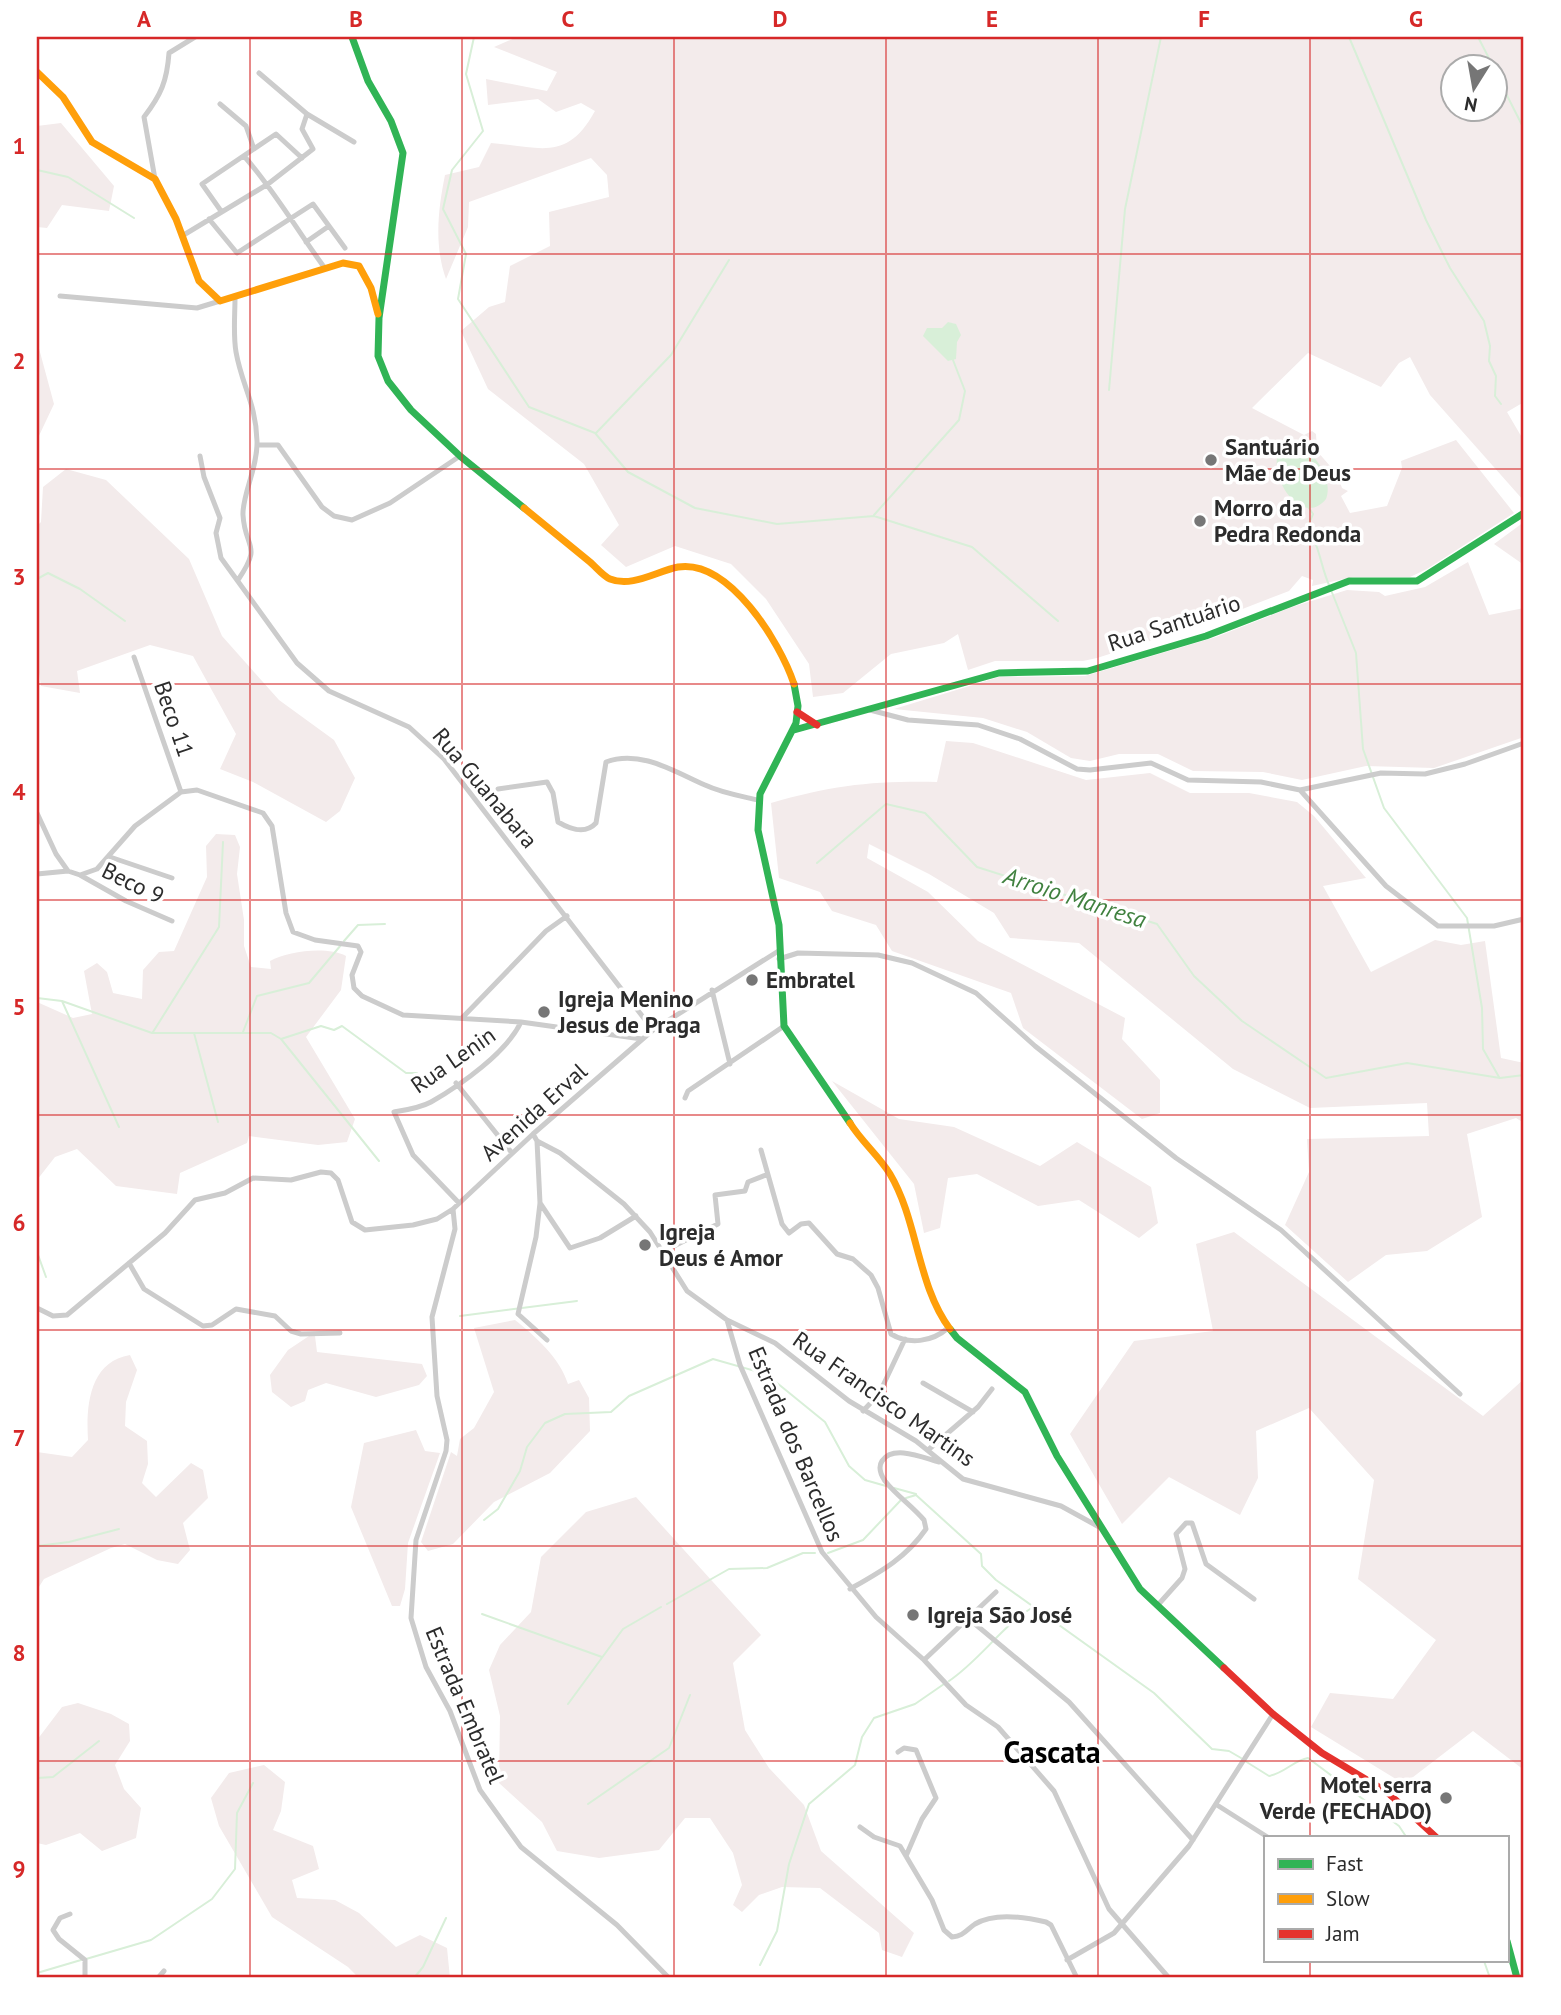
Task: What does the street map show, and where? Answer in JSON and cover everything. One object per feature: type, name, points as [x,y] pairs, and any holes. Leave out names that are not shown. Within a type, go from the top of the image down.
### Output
[{"type":"main road","points":[[352,37],[368,81],[391,121],[403,153],[379,318],[379,356],[388,381],[411,410],[460,456],[610,579],[629,583],[677,567],[697,567],[715,574],[732,586],[784,660],[797,696],[794,730],[771,766],[758,800],[761,852],[776,910],[780,1007],[785,1026],[854,1130],[890,1174],[913,1231],[933,1303],[948,1328],[1025,1392],[1057,1456],[1125,1569],[1157,1606],[1213,1655],[1273,1714],[1322,1753],[1387,1792],[1435,1836]]},
{"type":"main road","points":[[37,72],[63,97],[92,142],[155,179],[182,236],[199,281],[220,300],[235,298],[343,263],[359,266],[371,288],[379,318]]},
{"type":"main road","name":"Rua Santuário","points":[[794,730],[999,673],[1087,671],[1206,636],[1349,582],[1417,581],[1524,513]]},
{"type":"main road","points":[[797,712],[817,725]]},
{"type":"main road","points":[[1508,1945],[1517,1978]]},
{"type":"street","points":[[155,179],[144,117],[162,94],[167,81],[169,53],[195,37]]},
{"type":"street","points":[[259,73],[307,114],[354,142]]},
{"type":"street","points":[[220,104],[246,126],[254,149]]},
{"type":"street","points":[[182,236],[268,184],[314,148],[302,129],[307,114]]},
{"type":"street","points":[[221,211],[202,184],[276,134],[302,158]]},
{"type":"street","points":[[244,156],[268,184],[289,219],[324,267]]},
{"type":"street","points":[[209,219],[237,253],[313,204],[345,248]]},
{"type":"street","points":[[306,242],[329,226]]},
{"type":"street","points":[[60,296],[197,308],[220,300]]},
{"type":"street","points":[[235,298],[236,352],[256,412],[258,445],[256,466],[243,515],[254,549],[249,564],[238,580]]},
{"type":"street","points":[[258,445],[278,445],[322,507],[334,516],[352,520],[390,503],[460,456]]},
{"type":"street","name":"Rua Guanabara","points":[[200,456],[204,477],[220,518],[216,533],[222,558],[297,663],[312,679],[351,702],[388,715],[409,727],[444,759],[653,1030]]},
{"type":"street","name":"Beco 11","points":[[134,657],[181,792]]},
{"type":"street","points":[[870,710],[908,720],[978,725],[1020,739],[1077,769],[1151,763],[1188,780],[1261,782],[1300,790],[1381,773],[1424,774],[1465,764],[1524,743]]},
{"type":"street","points":[[498,789],[547,782],[554,793],[558,822],[578,830],[587,830],[596,823],[602,774],[606,762],[615,758],[666,766],[707,786],[758,800]]},
{"type":"street","points":[[80,875],[97,869],[135,826],[181,792],[197,790],[264,813],[272,827],[285,912],[293,932],[315,940],[359,946],[361,952],[352,975],[354,988],[362,996],[403,1015],[520,1022],[642,1039]]},
{"type":"street","points":[[1300,790],[1386,886],[1438,926],[1494,926],[1524,919]]},
{"type":"street","points":[[37,813],[55,854],[68,871]]},
{"type":"street","points":[[110,857],[172,877]]},
{"type":"street","points":[[37,874],[68,871]]},
{"type":"street","name":"Beco 9","points":[[68,871],[172,921]]},
{"type":"street","points":[[462,1018],[546,930],[567,916]]},
{"type":"street","points":[[779,954],[878,955],[912,963],[976,993],[1035,1046],[1176,1158],[1281,1230],[1460,1394]]},
{"type":"street","name":"Avenida Erval","points":[[453,1209],[533,1134],[653,1030],[712,990],[779,954]]},
{"type":"street","points":[[712,990],[730,1064]]},
{"type":"street","name":"Rua Lenin","points":[[459,1203],[413,1155],[394,1112],[430,1102],[499,1054],[513,1040],[520,1022]]},
{"type":"street","points":[[685,1097],[688,1091],[785,1026]]},
{"type":"street","points":[[456,1083],[512,1153]]},
{"type":"street","points":[[533,1134],[537,1141],[540,1203],[536,1237],[518,1314],[547,1340]]},
{"type":"street","points":[[537,1141],[560,1153],[636,1216],[687,1291],[727,1320]]},
{"type":"street","points":[[761,1150],[779,1219],[786,1230],[789,1233],[801,1224],[809,1223],[837,1254],[863,1266],[878,1288],[888,1330],[894,1336],[927,1340],[948,1328]]},
{"type":"street","points":[[37,1308],[53,1316],[67,1315],[165,1233],[195,1200],[225,1193],[253,1178],[291,1180],[321,1172],[331,1173],[338,1180],[352,1222],[365,1230],[413,1225],[437,1219],[453,1209]]},
{"type":"street","points":[[662,1252],[718,1224],[715,1195],[745,1191],[750,1181],[766,1175]]},
{"type":"street","points":[[540,1203],[570,1248],[600,1238],[636,1216]]},
{"type":"street","name":"Estrada Embratel","points":[[453,1209],[455,1229],[432,1317],[436,1396],[447,1440],[446,1451],[416,1540],[411,1618],[418,1649],[450,1711],[480,1790],[521,1847],[617,1925],[668,1978]]},
{"type":"street","points":[[129,1263],[144,1289],[204,1326],[212,1325],[236,1309],[275,1315],[291,1331],[301,1334],[340,1333]]},
{"type":"street","name":"Rua Francisco Martins","points":[[727,1320],[775,1343],[863,1411],[929,1450],[939,1462],[963,1479],[1061,1506],[1101,1529]]},
{"type":"street","name":"Estrada dos Barcellos","points":[[727,1320],[740,1365],[821,1552],[850,1589],[967,1705],[998,1727],[1054,1791],[1091,1876],[1120,1924],[1169,1978]]},
{"type":"street","points":[[863,1411],[879,1394],[905,1339]]},
{"type":"street","points":[[923,1384],[973,1412]]},
{"type":"street","points":[[929,1450],[973,1412],[992,1389]]},
{"type":"street","points":[[850,1589],[894,1564],[914,1546],[926,1529],[924,1520],[884,1480],[879,1468],[881,1462],[886,1456],[897,1453],[939,1462]]},
{"type":"street","points":[[1157,1606],[1182,1578],[1185,1569],[1175,1534],[1186,1523],[1192,1523],[1196,1528],[1206,1564],[1254,1599]]},
{"type":"street","points":[[924,1660],[996,1592]]},
{"type":"street","points":[[969,1619],[1069,1702],[1193,1840]]},
{"type":"street","points":[[1067,1960],[1114,1933],[1193,1840],[1273,1714]]},
{"type":"street","points":[[898,1752],[904,1748],[916,1750],[936,1798],[922,1819],[906,1856]]},
{"type":"street","points":[[1217,1805],[1266,1836]]},
{"type":"street","points":[[860,1827],[874,1837],[900,1846],[932,1900],[944,1930],[952,1937],[962,1936],[975,1924],[989,1918],[1033,1919],[1051,1926],[1077,1978]]},
{"type":"street","points":[[70,1914],[60,1918],[53,1930],[59,1939],[85,1960],[85,1978]]},
{"type":"street","points":[[158,1978],[164,1971]]},
{"type":"shaded area","points":[[517,37],[1524,37],[1524,402],[1507,412],[1524,441],[1524,501],[1430,395],[1410,357],[1399,363],[1381,387],[1308,353],[1252,408],[1304,435],[1312,431],[1316,434],[1317,451],[1337,474],[1342,488],[1348,491],[1341,496],[1350,513],[1387,506],[1402,468],[1401,461],[1456,440],[1514,513],[1410,577],[1353,577],[1312,586],[1313,580],[1302,576],[1289,591],[1209,622],[1083,661],[995,661],[968,670],[958,634],[944,643],[891,654],[843,693],[813,697],[809,664],[766,599],[731,564],[675,546],[626,567],[601,545],[619,525],[584,464],[488,389],[461,331],[489,307],[505,302],[510,266],[550,246],[549,212],[609,197],[607,175],[591,158],[469,202],[468,227],[446,279],[440,254],[438,227],[445,175],[479,167],[491,143],[538,148],[563,145],[585,127],[595,111],[581,103],[556,112],[538,99],[488,105],[486,79],[547,91],[557,72],[494,47]]},
{"type":"shaded area","points":[[61,123],[114,186],[109,211],[62,205],[47,228],[37,227],[37,126]]},
{"type":"shaded area","points":[[948,322],[956,324],[961,335],[957,342],[956,359],[948,361],[923,336],[927,328],[942,328]]},
{"type":"shaded area","points":[[37,341],[54,404],[37,440]]},
{"type":"shaded area","points":[[1296,443],[1309,452],[1325,474],[1328,491],[1326,499],[1316,507],[1305,507],[1295,502],[1280,479],[1278,454],[1285,444]]},
{"type":"shaded area","points":[[66,469],[106,480],[189,559],[222,636],[279,700],[334,740],[355,778],[340,811],[326,822],[253,782],[220,769],[236,734],[193,656],[150,645],[77,671],[80,693],[41,686],[37,659],[37,526],[41,522],[43,487]]},
{"type":"shaded area","points":[[1524,522],[1524,565],[1494,544]]},
{"type":"shaded area","points":[[1468,562],[1489,615],[1524,608],[1524,737],[1434,768],[1366,766],[1302,780],[1263,772],[1193,771],[1158,754],[1119,754],[1090,761],[1071,758],[1027,732],[983,718],[894,709],[999,677],[1085,676],[1216,637],[1292,607],[1347,590],[1379,592],[1385,596],[1425,587]]},
{"type":"shaded area","points":[[946,741],[973,743],[1086,780],[1150,773],[1190,793],[1249,793],[1297,802],[1314,816],[1366,878],[1323,886],[1371,972],[1435,940],[1461,945],[1485,941],[1501,1058],[1524,1063],[1524,1123],[1516,1118],[1467,1134],[1482,1217],[1427,1251],[1386,1255],[1348,1282],[1285,1225],[1309,1172],[1307,1139],[1429,1136],[1427,1103],[1310,1108],[1233,1069],[1079,943],[1010,938],[994,913],[929,874],[869,844],[867,858],[928,892],[978,941],[1125,1018],[1122,1039],[1160,1080],[1160,1113],[1142,1119],[1023,1028],[1011,993],[892,951],[876,925],[832,911],[820,892],[779,878],[771,803],[853,785],[937,782]]},
{"type":"shaded area","points":[[216,834],[235,835],[240,847],[237,874],[244,920],[244,946],[251,967],[271,969],[270,961],[308,951],[329,951],[346,956],[341,990],[306,1037],[355,1119],[347,1142],[318,1145],[249,1136],[247,1143],[180,1173],[177,1194],[116,1186],[77,1149],[55,1157],[37,1180],[37,1002],[73,1018],[92,1014],[84,971],[97,963],[107,972],[113,993],[142,999],[143,970],[159,952],[174,951],[207,877],[206,846]]},
{"type":"shaded area","points":[[832,1081],[899,1119],[954,1127],[1040,1166],[1077,1142],[1151,1187],[1158,1223],[1139,1238],[1079,1200],[1038,1206],[977,1174],[948,1178],[940,1228],[924,1233],[914,1184]]},
{"type":"shaded area","points":[[1234,1232],[1483,1416],[1524,1379],[1524,1770],[1473,1731],[1404,1784],[1311,1727],[1330,1693],[1393,1699],[1436,1640],[1358,1579],[1374,1480],[1309,1408],[1256,1431],[1258,1478],[1240,1515],[1169,1477],[1122,1524],[1070,1434],[1134,1341],[1213,1331],[1196,1244]]},
{"type":"shaded area","points":[[515,1320],[553,1357],[568,1384],[579,1380],[589,1398],[590,1431],[550,1473],[494,1502],[453,1544],[428,1551],[421,1542],[451,1452],[457,1456],[460,1439],[474,1428],[494,1392],[474,1328]]},
{"type":"shaded area","points":[[309,1336],[315,1336],[317,1352],[422,1364],[427,1376],[419,1385],[376,1397],[326,1383],[308,1390],[305,1401],[291,1407],[272,1392],[270,1375],[288,1350]]},
{"type":"shaded area","points":[[130,1355],[137,1370],[126,1402],[125,1426],[147,1441],[148,1464],[142,1483],[156,1497],[191,1463],[203,1470],[208,1498],[183,1523],[190,1550],[178,1564],[157,1560],[125,1544],[44,1579],[37,1590],[37,1452],[72,1457],[88,1440],[90,1400],[98,1376],[116,1359]]},
{"type":"shaded area","points":[[416,1430],[425,1451],[440,1453],[408,1543],[405,1589],[400,1606],[392,1606],[351,1507],[364,1443]]},
{"type":"shaded area","points":[[636,1497],[761,1635],[733,1663],[745,1730],[769,1768],[804,1805],[821,1851],[914,1933],[902,1957],[882,1950],[879,1933],[820,1888],[782,1887],[759,1895],[742,1912],[733,1905],[742,1885],[733,1853],[710,1818],[685,1818],[659,1850],[599,1858],[557,1851],[542,1822],[499,1783],[500,1716],[489,1670],[500,1645],[531,1612],[541,1557],[586,1512]]},
{"type":"shaded area","points":[[78,1703],[111,1714],[129,1724],[130,1741],[115,1765],[124,1789],[141,1808],[136,1838],[102,1851],[80,1833],[46,1845],[37,1843],[37,1740],[62,1707]]},
{"type":"shaded area","points":[[264,1765],[285,1782],[281,1811],[273,1830],[313,1846],[319,1869],[292,1880],[297,1898],[335,1900],[359,1913],[396,1947],[420,1935],[447,1948],[450,1978],[359,1978],[348,1967],[272,1917],[219,1826],[211,1798],[229,1773]]},
{"type":"waterway","points":[[474,37],[466,74],[483,131],[452,170],[443,209],[466,254],[458,299],[529,407],[595,433],[628,472],[695,508],[777,524],[874,516],[972,547],[1058,621]]},
{"type":"waterway","points":[[1109,390],[1125,209],[1161,37]]},
{"type":"waterway","points":[[1349,37],[1426,220],[1450,268],[1484,321],[1490,346],[1489,361],[1496,376],[1495,396],[1501,404]]},
{"type":"waterway","points":[[1478,37],[1486,52]]},
{"type":"waterway","points":[[1508,98],[1522,125]]},
{"type":"waterway","points":[[37,170],[68,177],[134,218]]},
{"type":"waterway","points":[[596,433],[671,355],[729,260]]},
{"type":"waterway","points":[[874,515],[959,420],[965,391],[953,360]]},
{"type":"waterway","points":[[1309,508],[1313,514],[1307,528],[1315,542],[1329,585]]},
{"type":"waterway","points":[[37,579],[48,573],[80,589],[125,621]]},
{"type":"waterway","points":[[1331,590],[1356,653],[1363,749],[1384,808],[1467,918],[1482,1008],[1483,1049],[1499,1077]]},
{"type":"waterway","name":"Arroio Manresa","points":[[817,863],[886,804],[925,813],[977,867],[1157,924],[1194,976],[1242,1021],[1326,1078],[1407,1063],[1500,1078],[1524,1075]]},
{"type":"waterway","points":[[153,1032],[219,927],[223,842]]},
{"type":"waterway","points":[[344,941],[358,925],[385,924]]},
{"type":"waterway","points":[[243,1032],[257,996],[309,983],[341,945]]},
{"type":"waterway","points":[[37,998],[62,1001],[152,1033],[271,1033],[281,1039],[321,1026],[334,1030],[342,1026],[406,1073],[417,1073]]},
{"type":"waterway","points":[[62,1001],[119,1127]]},
{"type":"waterway","points":[[194,1033],[218,1122]]},
{"type":"waterway","points":[[281,1039],[379,1161]]},
{"type":"waterway","points":[[37,1252],[46,1277]]},
{"type":"waterway","points":[[460,1316],[577,1301]]},
{"type":"waterway","points":[[484,1520],[498,1509],[520,1471],[527,1447],[545,1423],[565,1414],[611,1412],[629,1396],[713,1359],[766,1374],[825,1422],[849,1466],[865,1480],[886,1486]]},
{"type":"waterway","points":[[894,1488],[916,1494]]},
{"type":"waterway","points":[[906,1498],[916,1495],[981,1554],[982,1566],[996,1580],[1154,1693],[1212,1749],[1229,1751],[1241,1758]]},
{"type":"waterway","points":[[828,1553],[863,1540],[901,1500]]},
{"type":"waterway","points":[[37,1546],[69,1542],[119,1529]]},
{"type":"waterway","points":[[667,1604],[729,1569],[767,1568],[803,1553],[815,1553]]},
{"type":"waterway","points":[[568,1704],[623,1629],[661,1607]]},
{"type":"waterway","points":[[949,1681],[1033,1607]]},
{"type":"waterway","points":[[482,1614],[602,1657]]},
{"type":"waterway","points":[[760,1965],[777,1931],[789,1864],[809,1804],[855,1765],[862,1737],[874,1718],[915,1704],[944,1684]]},
{"type":"waterway","points":[[588,1804],[669,1748],[690,1695]]},
{"type":"waterway","points":[[37,1778],[53,1777],[99,1741]]},
{"type":"waterway","points":[[1245,1761],[1269,1776],[1308,1758],[1399,1826],[1406,1836]]},
{"type":"waterway","points":[[86,1959],[151,1940],[212,1899],[235,1869],[237,1813],[253,1783]]},
{"type":"waterway","points":[[414,1978],[423,1967],[446,1918]]},
{"type":"waterway","points":[[37,1973],[81,1960]]},
{"type":"waterway","points":[[1484,1962],[1490,1978]]},
{"type":"traffic: fast","points":[[352,37],[368,81],[391,121],[403,153],[379,318],[378,356],[388,381],[411,410],[460,456],[524,508]]},
{"type":"traffic: fast","points":[[794,730],[999,673],[1088,671],[1206,636],[1349,581],[1417,581],[1524,513]]},
{"type":"traffic: fast","points":[[794,684],[798,706],[796,723],[760,794],[758,830],[779,925],[784,1026],[850,1123]]},
{"type":"traffic: fast","points":[[950,1329],[957,1338],[1025,1392],[1057,1456],[1140,1589],[1224,1668]]},
{"type":"traffic: fast","points":[[1508,1945],[1517,1978]]},
{"type":"traffic: slow","points":[[37,72],[63,97],[92,142],[155,179],[176,219],[199,281],[220,301],[343,263],[359,266],[371,288],[378,314]]},
{"type":"traffic: slow","points":[[524,508],[610,579],[636,580],[678,567],[697,568],[716,576],[733,589],[765,626],[794,684]]},
{"type":"traffic: slow","points":[[850,1123],[886,1167],[899,1192],[931,1293],[950,1329]]},
{"type":"traffic: jam","points":[[797,712],[817,725]]},
{"type":"traffic: jam","points":[[1224,1668],[1273,1714],[1322,1753],[1387,1792],[1435,1836]]},
{"type":"place","name":"Santuário Mãe de Deus","points":[[1211,460]]},
{"type":"place","name":"Morro da Pedra Redonda","points":[[1200,521]]},
{"type":"place","name":"Embratel","points":[[752,980]]},
{"type":"place","name":"Igreja Menino Jesus de Praga","points":[[544,1012]]},
{"type":"place","name":"Igreja Deus é Amor","points":[[645,1245]]},
{"type":"place","name":"Igreja São José","points":[[913,1615]]},
{"type":"place","name":"Motel serra Verde (FECHADO)","points":[[1446,1798]]},
{"type":"district","name":"Cascata","points":[[1052,1753]]}]
